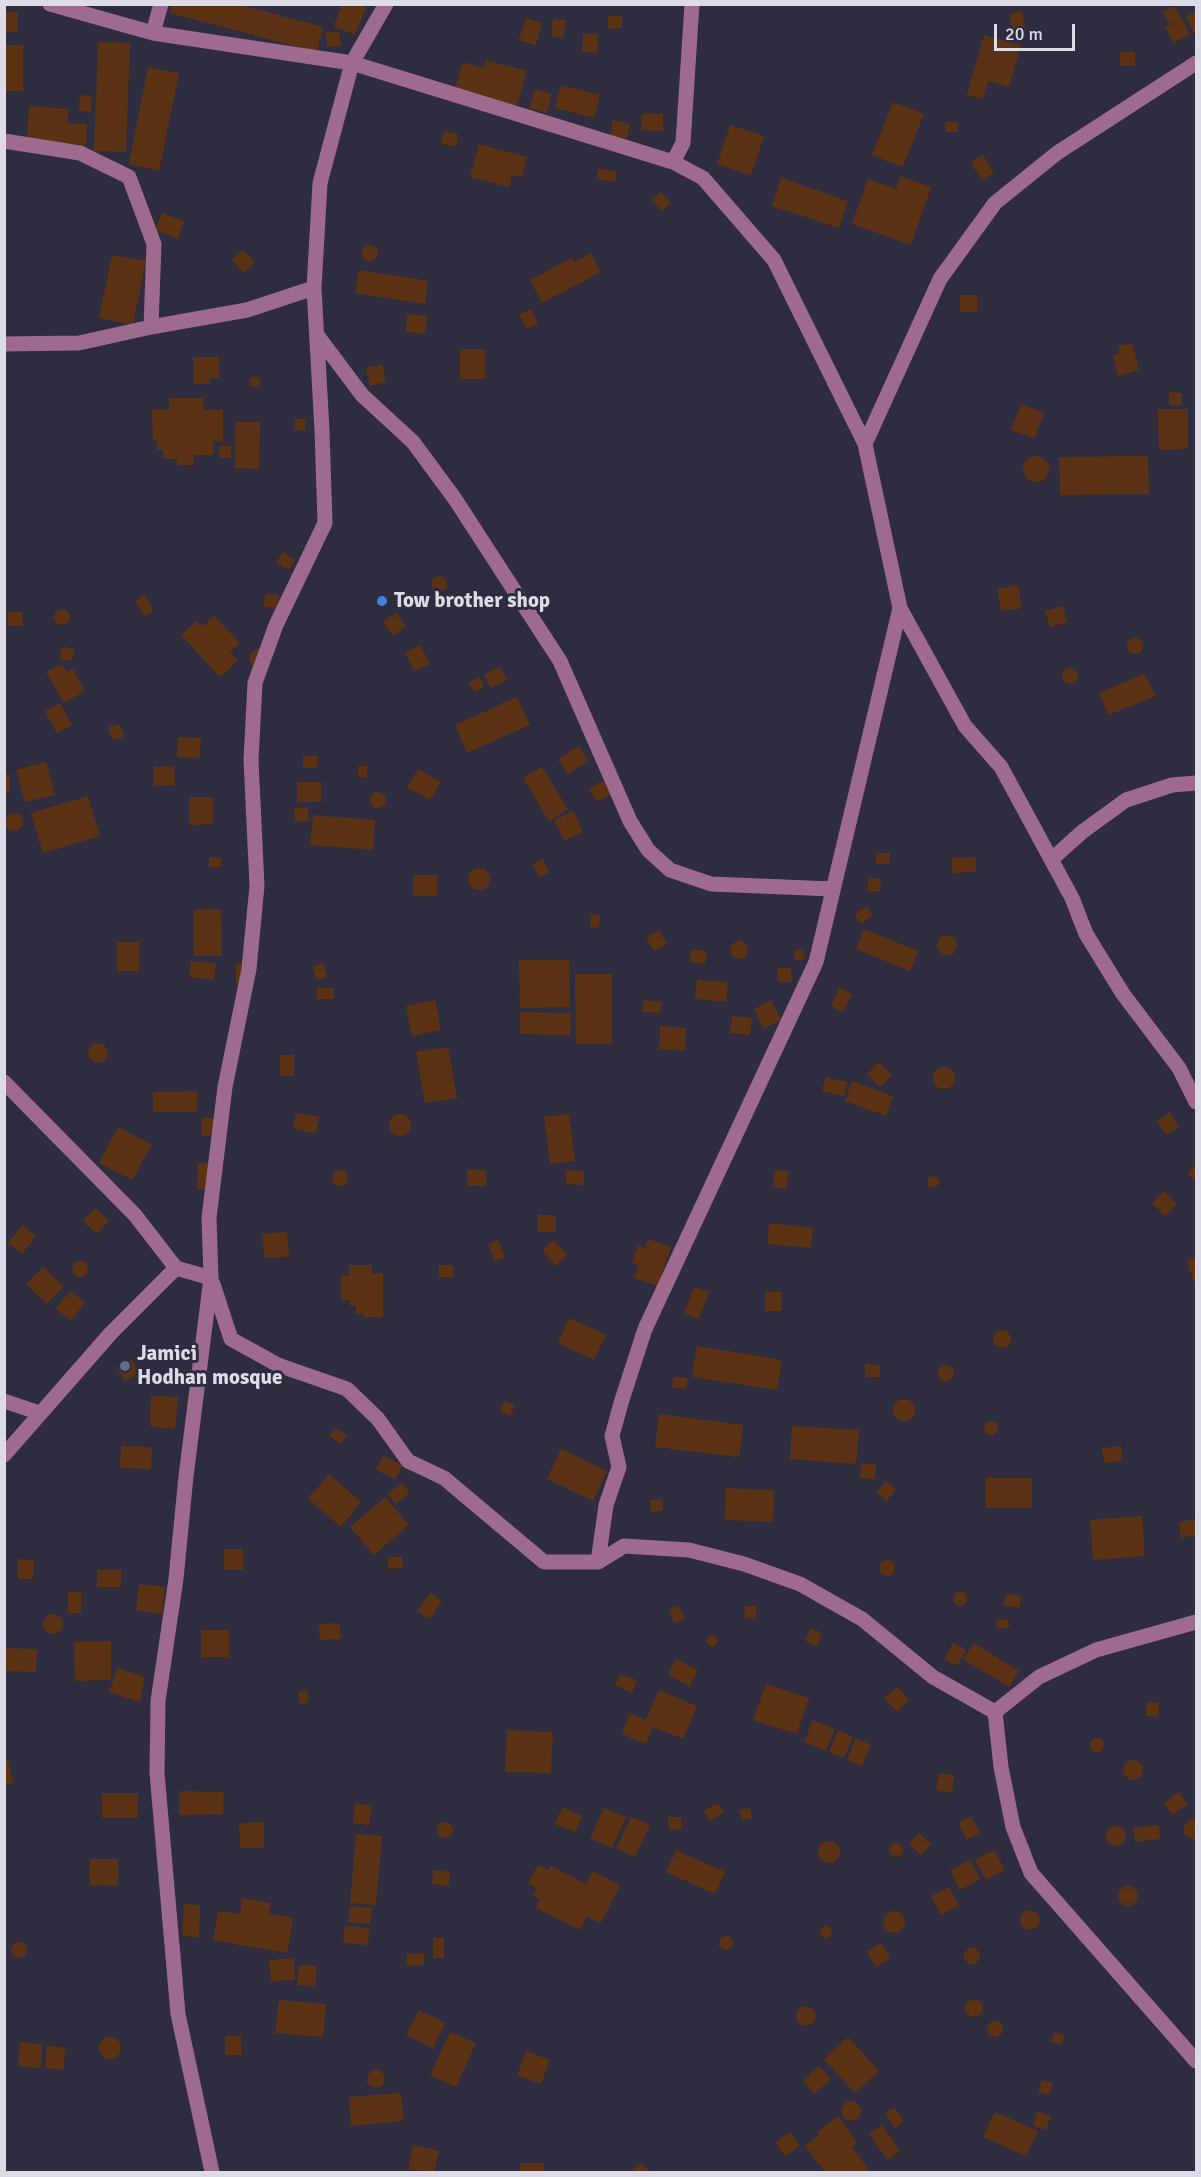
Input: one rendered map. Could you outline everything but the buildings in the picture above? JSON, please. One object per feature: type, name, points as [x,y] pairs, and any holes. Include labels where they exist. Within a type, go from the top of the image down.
[{"type":"street","points":[[50,4],[153,33],[352,63],[673,162],[703,178],[774,261],[866,444],[900,608],[965,726],[1001,767],[1072,898],[1086,934],[1123,994],[1179,1068],[1197,1102]]},
{"type":"street","points":[[153,33],[161,4]]},
{"type":"street","points":[[212,2172],[178,2014],[157,1773],[158,1701],[176,1579],[186,1476],[211,1278],[209,1218],[225,1087],[249,969],[257,886],[251,760],[255,682],[276,626],[325,523],[314,288],[320,183],[352,63],[386,4]]},
{"type":"street","points":[[673,162],[683,143],[692,4]]},
{"type":"street","points":[[866,444],[940,279],[995,203],[1058,153],[1197,63]]},
{"type":"street","points":[[4,141],[80,153],[129,177],[154,244],[151,327]]},
{"type":"street","points":[[4,344],[78,343],[248,310],[314,288]]},
{"type":"street","points":[[317,335],[362,395],[413,442],[455,499],[560,660],[630,821],[648,850],[670,870],[711,884],[833,889]]},
{"type":"street","points":[[598,1562],[606,1504],[619,1467],[612,1436],[645,1329],[816,962],[865,764],[900,608]]},
{"type":"street","points":[[1052,859],[1082,832],[1126,800],[1172,785],[1197,783]]},
{"type":"street","points":[[4,1082],[135,1215],[176,1268],[211,1278]]},
{"type":"street","points":[[4,1455],[111,1334],[176,1268]]},
{"type":"street","points":[[211,1278],[231,1339],[278,1365],[347,1389],[378,1419],[408,1461],[444,1479],[544,1562],[598,1562],[624,1546],[689,1550],[744,1564],[789,1580],[862,1619],[933,1677],[995,1712]]},
{"type":"street","points":[[4,1401],[40,1413]]},
{"type":"street","points":[[995,1712],[1039,1677],[1096,1650],[1197,1622]]},
{"type":"street","points":[[995,1712],[1000,1767],[1013,1827],[1031,1873],[1197,2061]]},
{"type":"place","name":"Tow brother shop","points":[[382,601]]},
{"type":"place","name":"Jamici Hodhan mosque","points":[[125,1366]]}]
